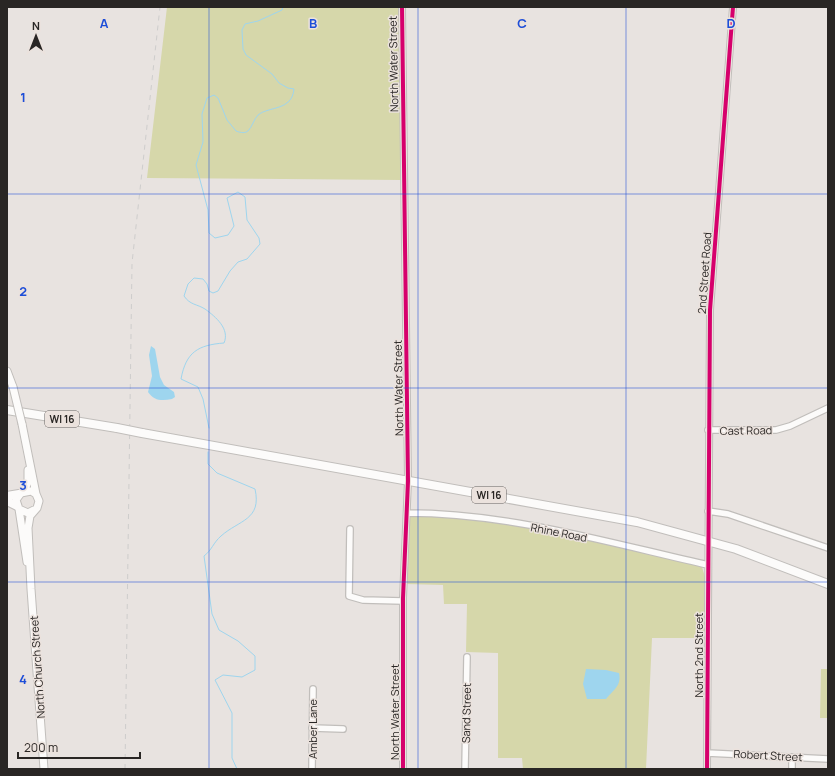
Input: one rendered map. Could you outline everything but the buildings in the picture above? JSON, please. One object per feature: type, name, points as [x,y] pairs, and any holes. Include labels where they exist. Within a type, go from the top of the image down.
[{"type":"highway","name":"WI 16","points":[[7,410],[117,428],[609,516],[708,541],[779,564],[828,584]]},
{"type":"highway","points":[[7,496],[22,493]]},
{"type":"highway","points":[[7,501],[18,508]]},
{"type":"main road","points":[[7,370],[13,387],[22,424],[36,494],[39,501],[34,510],[28,513],[18,508],[16,500],[22,493],[28,477],[22,424]]},
{"type":"main road","points":[[22,493],[31,491],[36,494]]},
{"type":"main road","name":"North Church Street","points":[[18,508],[31,590]]},
{"type":"main road","name":"North Church Street","points":[[34,510],[28,524],[31,590],[44,769]]},
{"type":"street","name":"North Water Street","points":[[402,7],[408,481],[408,513],[403,601],[403,769]]},
{"type":"street","name":"2nd Street Road","points":[[708,541],[710,310],[733,7]]},
{"type":"street","name":"Cast Road","points":[[708,430],[776,430],[790,426],[828,408]]},
{"type":"street","points":[[708,511],[734,516],[828,548]]},
{"type":"street","name":"Rhine Road","points":[[408,513],[454,514],[537,528],[583,536],[708,565]]},
{"type":"street","points":[[350,529],[348,596],[363,600],[403,601]]},
{"type":"street","name":"North 2nd Street","points":[[707,769],[708,541]]},
{"type":"street","name":"Sand Street","points":[[465,769],[467,657]]},
{"type":"street","name":"Amber Lane","points":[[312,769],[313,688]]},
{"type":"street","points":[[312,728],[343,729]]},
{"type":"street","name":"Robert Street","points":[[707,753],[828,759]]},
{"type":"street","points":[[792,757],[792,769]]},
{"type":"green space","points":[[167,7],[400,7],[402,180],[147,178]]},
{"type":"green space","points":[[427,514],[452,515],[593,539],[702,567],[705,577],[705,638],[652,638],[646,769],[523,769],[522,758],[498,758],[498,653],[466,652],[467,604],[444,604],[443,585],[406,584],[410,516]]},
{"type":"green space","points":[[821,669],[828,669],[828,718],[820,718]]},
{"type":"water","points":[[151,346],[155,349],[160,377],[164,385],[174,392],[175,397],[172,399],[158,400],[148,392],[152,376],[149,355]]},
{"type":"water","points":[[586,669],[606,670],[619,673],[620,677],[618,685],[606,699],[587,699],[583,684]]},
{"type":"waterway","points":[[209,428],[203,399],[198,387],[181,379],[186,362],[190,356],[200,348],[224,343],[225,333],[224,328],[213,316],[205,309],[189,301],[184,296],[188,284],[194,278],[203,279],[207,284],[209,291],[213,293],[218,291],[230,271],[238,262],[247,259],[260,244],[259,238],[247,220],[245,197],[238,192],[227,198],[234,226],[228,235],[215,238],[209,233],[208,210],[196,165],[203,142],[202,114],[207,98],[214,95],[218,98],[227,120],[236,131],[245,132],[248,131],[258,115],[285,105],[289,101],[294,89],[288,88],[279,83],[272,74],[246,55],[243,49],[242,30],[245,24],[258,21],[282,10],[283,7]]},
{"type":"waterway","points":[[208,452],[208,464],[217,473],[255,489],[256,499],[255,507],[252,513],[242,522],[221,536],[204,556],[212,614],[219,630],[238,641],[255,656],[255,670],[242,677],[223,675],[215,680],[232,713],[232,758],[237,769]]},
{"type":"railway","points":[[125,769],[132,263],[160,7]]},
{"type":"cycle path","points":[[402,7],[408,481],[403,598],[403,769]]},
{"type":"cycle path","points":[[707,769],[710,310],[733,7]]}]
